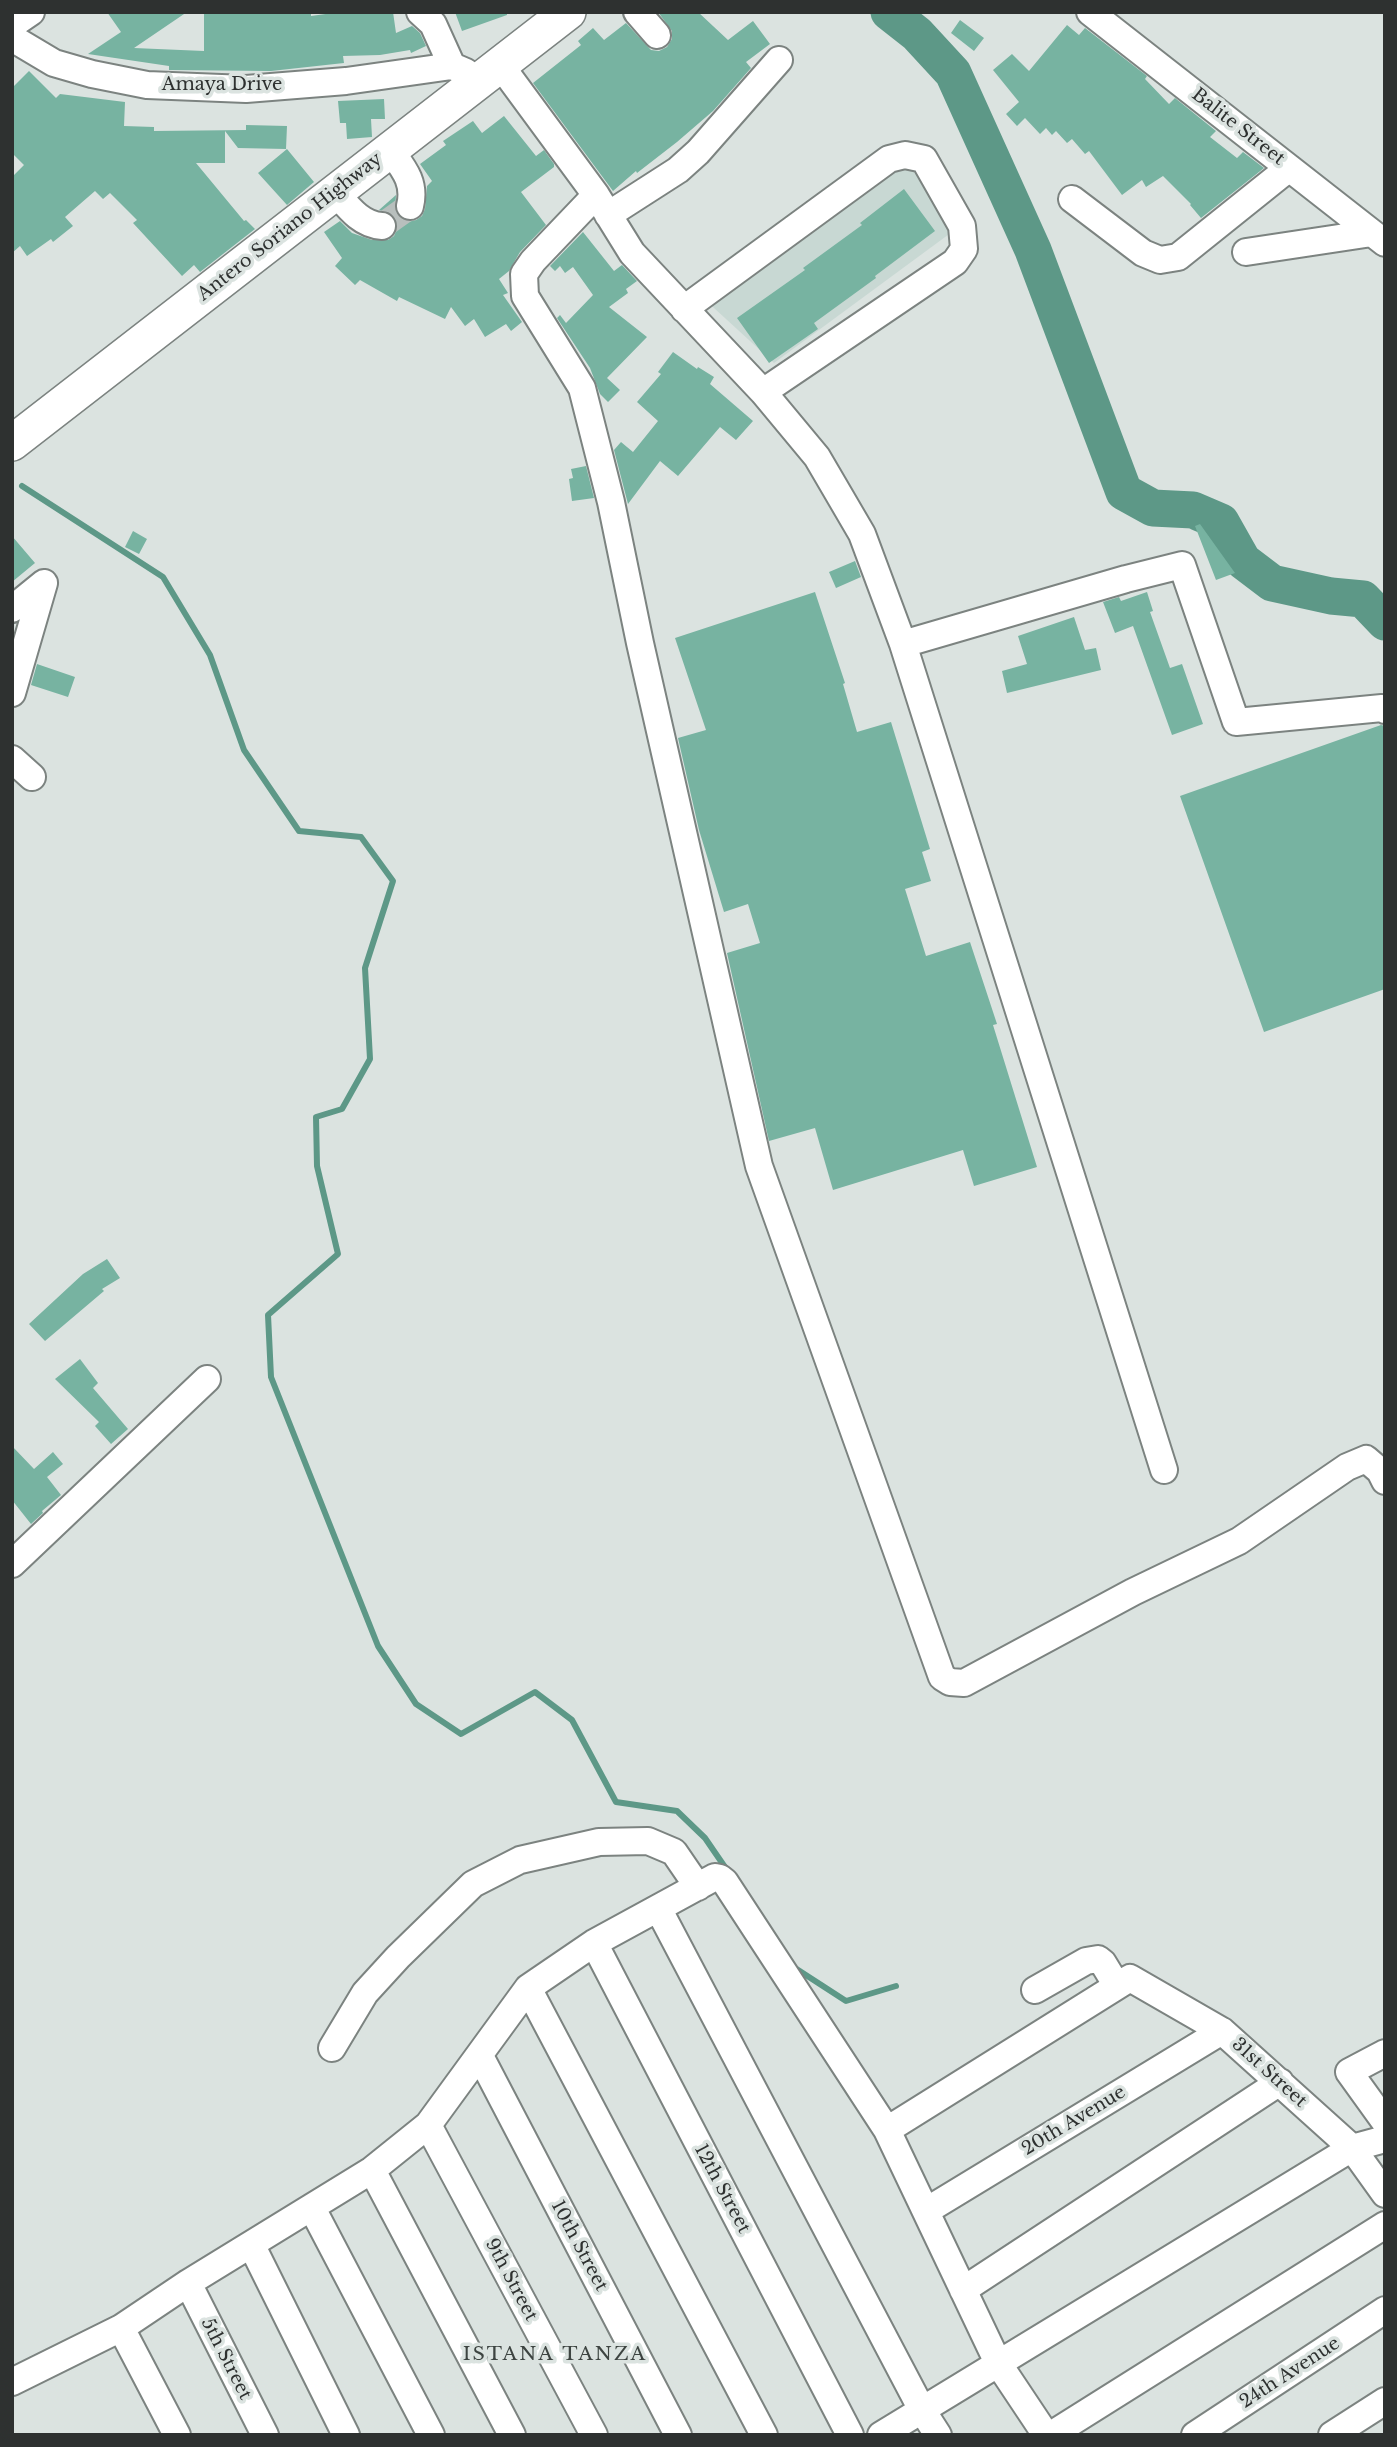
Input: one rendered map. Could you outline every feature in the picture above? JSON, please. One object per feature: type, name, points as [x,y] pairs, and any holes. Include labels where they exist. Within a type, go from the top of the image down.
[{"type":"main road","name":"Antero Soriano Highway","points":[[12,443],[390,150],[475,72],[568,12]]},
{"type":"street","points":[[12,25],[31,12]]},
{"type":"street","points":[[420,12],[602,205],[632,253],[763,392],[817,457],[862,534],[902,644],[1164,1471]]},
{"type":"street","points":[[637,12],[657,35]]},
{"type":"street","name":"Balite Street","points":[[1090,12],[1379,238]]},
{"type":"street","name":"Amaya Drive","points":[[12,38],[54,63],[147,85],[246,89],[475,72]]},
{"type":"street","points":[[779,60],[698,152],[678,170],[602,205],[533,261],[524,274],[524,289],[525,296],[582,388],[611,502],[640,643],[759,1166],[942,1677],[950,1682],[964,1683],[1133,1592],[1239,1541],[1347,1467],[1366,1459],[1380,1471],[1385,1481]]},
{"type":"street","points":[[390,150],[409,175],[413,195],[410,206]]},
{"type":"street","points":[[684,309],[889,159],[905,155],[924,159],[962,226],[964,249],[955,262],[763,392]]},
{"type":"street","points":[[1072,200],[1143,253],[1160,260],[1178,257],[1289,168]]},
{"type":"street","points":[[335,192],[354,215],[374,226],[382,226]]},
{"type":"street","points":[[1246,252],[1379,238]]},
{"type":"street","points":[[902,644],[1182,565],[1236,722],[1382,708],[1385,710]]},
{"type":"street","points":[[12,609],[44,583],[12,693]]},
{"type":"street","points":[[12,759],[32,777]]},
{"type":"street","points":[[12,1564],[207,1380]]},
{"type":"street","points":[[332,2048],[365,1993],[398,1957],[473,1884],[520,1860],[599,1842],[648,1841],[674,1852],[698,1887]]},
{"type":"street","points":[[12,2382],[121,2328],[188,2283],[252,2246],[372,2169],[428,2125],[528,1988],[594,1943],[717,1877],[725,1882],[887,2130],[998,2362],[1048,2435],[1385,2225]]},
{"type":"street","points":[[659,1910],[922,2410],[938,2435]]},
{"type":"street","name":"12th Street","points":[[594,1943],[850,2435]]},
{"type":"street","points":[[887,2130],[1124,1982],[1098,1959],[1086,1961],[1035,1990]]},
{"type":"street","name":"31st Street","points":[[1124,1982],[1222,2031],[1352,2148],[1385,2194]]},
{"type":"street","points":[[528,1988],[764,2435]]},
{"type":"street","name":"20th Avenue","points":[[926,2211],[1222,2031]]},
{"type":"street","points":[[1385,2053],[1349,2072],[1385,2122]]},
{"type":"street","name":"10th Street","points":[[480,2056],[678,2435]]},
{"type":"street","points":[[964,2290],[1280,2082]]},
{"type":"street","name":"9th Street","points":[[428,2125],[594,2435]]},
{"type":"street","points":[[881,2435],[1352,2148],[1385,2139]]},
{"type":"street","points":[[372,2169],[512,2435]]},
{"type":"street","points":[[312,2208],[431,2435]]},
{"type":"street","points":[[252,2246],[346,2435]]},
{"type":"street","name":"5th Street","points":[[188,2283],[265,2435]]},
{"type":"street","name":"24th Avenue","points":[[1195,2435],[1385,2310]]},
{"type":"street","points":[[121,2328],[177,2435]]},
{"type":"street","points":[[1332,2435],[1385,2401]]},
{"type":"shaded area","points":[[902,155],[956,229],[774,363],[702,297]]},
{"type":"building","points":[[107,12],[187,12],[134,48],[204,51],[204,12],[311,12],[311,16],[340,12],[393,12],[396,33],[412,26],[420,33],[426,46],[411,53],[410,50],[380,55],[343,56],[344,63],[271,71],[169,70],[169,66],[88,54],[121,32]]},
{"type":"building","points":[[455,12],[507,12],[507,15],[462,31]]},
{"type":"building","points":[[658,12],[698,12],[728,40],[753,21],[770,44],[746,62],[751,68],[713,111],[613,191],[533,83],[581,45],[578,41],[593,28],[604,40],[626,23],[651,50],[659,51],[667,47],[672,39],[672,31]]},
{"type":"building","points":[[960,20],[984,38],[974,51],[951,33]]},
{"type":"building","points":[[1067,25],[1079,35],[1085,28],[1147,76],[1145,79],[1169,104],[1175,98],[1216,131],[1210,137],[1237,158],[1243,152],[1264,168],[1201,218],[1163,176],[1146,187],[1142,180],[1122,195],[1089,151],[1085,154],[1072,139],[1067,143],[1056,131],[1052,135],[1046,128],[1040,134],[1025,118],[1017,126],[1006,114],[1019,102],[993,70],[1012,54],[1029,71]]},
{"type":"building","points":[[29,71],[56,98],[60,94],[125,102],[124,126],[154,127],[154,131],[246,130],[246,125],[287,126],[286,149],[238,148],[225,131],[225,163],[196,163],[244,221],[255,229],[200,272],[194,265],[182,276],[133,223],[137,220],[110,193],[103,199],[95,191],[65,217],[73,226],[53,242],[51,239],[27,256],[20,246],[12,253],[12,177],[24,165],[12,153],[12,88]]},
{"type":"building","points":[[384,99],[385,119],[371,119],[372,137],[347,139],[346,123],[340,123],[338,101]]},
{"type":"building","points":[[504,116],[536,156],[544,150],[554,164],[554,167],[521,192],[546,225],[520,252],[509,271],[499,279],[508,293],[503,295],[522,322],[511,331],[506,324],[485,337],[474,319],[465,326],[451,307],[445,319],[399,297],[397,301],[360,280],[355,285],[335,266],[342,258],[324,232],[340,221],[352,233],[372,240],[388,240],[394,236],[397,221],[391,213],[379,210],[396,195],[395,211],[401,219],[408,222],[416,220],[422,216],[425,209],[427,186],[432,181],[420,164],[446,145],[443,141],[473,121],[482,133]]},
{"type":"building","points":[[287,149],[314,182],[287,205],[258,173]]},
{"type":"building","points":[[904,189],[935,231],[814,323],[818,329],[769,363],[737,318],[805,270],[803,268],[862,225],[860,223]]},
{"type":"building","points":[[583,232],[614,271],[622,265],[637,281],[626,289],[628,293],[609,307],[647,337],[607,378],[620,390],[608,402],[600,394],[590,368],[557,318],[560,315],[566,323],[593,295],[573,267],[565,273],[560,266],[555,271],[550,266]]},
{"type":"building","points":[[673,352],[714,377],[710,384],[753,421],[736,440],[720,427],[678,476],[660,461],[628,504],[614,450],[621,442],[633,452],[658,421],[637,402],[661,374],[658,372]]},
{"type":"building","points":[[586,466],[594,498],[572,501],[569,479],[573,478],[571,469]]},
{"type":"building","points":[[1200,524],[1235,573],[1216,580],[1195,526]]},
{"type":"building","points":[[133,531],[147,539],[139,554],[125,547]]},
{"type":"building","points":[[12,536],[35,563],[12,582]]},
{"type":"building","points":[[855,561],[861,577],[836,588],[829,572]]},
{"type":"building","points":[[815,592],[845,683],[843,684],[857,732],[891,722],[930,849],[922,852],[931,881],[905,889],[926,956],[970,942],[997,1024],[993,1025],[1037,1167],[974,1186],[963,1150],[833,1190],[815,1128],[769,1141],[727,953],[760,943],[748,904],[724,912],[699,830],[678,738],[706,730],[675,638]]},
{"type":"building","points":[[1147,592],[1153,611],[1150,612],[1170,668],[1182,664],[1203,724],[1172,735],[1133,626],[1115,633],[1103,602],[1119,597],[1121,601]]},
{"type":"building","points":[[1074,617],[1085,650],[1096,648],[1101,670],[1007,693],[1002,671],[1027,664],[1018,636]]},
{"type":"building","points":[[37,664],[75,677],[68,697],[31,685]]},
{"type":"building","points":[[1381,725],[1385,726],[1385,989],[1264,1032],[1180,796]]},
{"type":"building","points":[[107,1259],[120,1278],[102,1289],[104,1291],[45,1341],[29,1324],[83,1274]]},
{"type":"building","points":[[80,1359],[98,1383],[93,1388],[128,1429],[111,1444],[95,1426],[99,1422],[55,1379]]},
{"type":"building","points":[[12,1446],[34,1469],[53,1452],[63,1464],[47,1477],[61,1495],[31,1524],[12,1500]]},
{"type":"waterway","points":[[889,12],[917,34],[953,73],[1033,250],[1124,492],[1153,508],[1193,510],[1221,522],[1243,561],[1272,583],[1331,596],[1363,599],[1385,622]]},
{"type":"waterway","points":[[22,486],[163,577],[210,655],[244,750],[299,831],[361,837],[393,881],[365,968],[370,1059],[342,1109],[316,1117],[317,1166],[338,1254],[268,1315],[271,1377],[378,1646],[416,1704],[461,1734],[535,1692],[572,1720],[616,1802],[677,1811],[705,1838],[729,1873]]},
{"type":"waterway","points":[[795,1968],[846,2001],[896,1986]]},
{"type":"tunnel","points":[[382,226],[410,206]]},
{"type":"district","name":"ISTANA TANZA","points":[[555,2355]]}]
